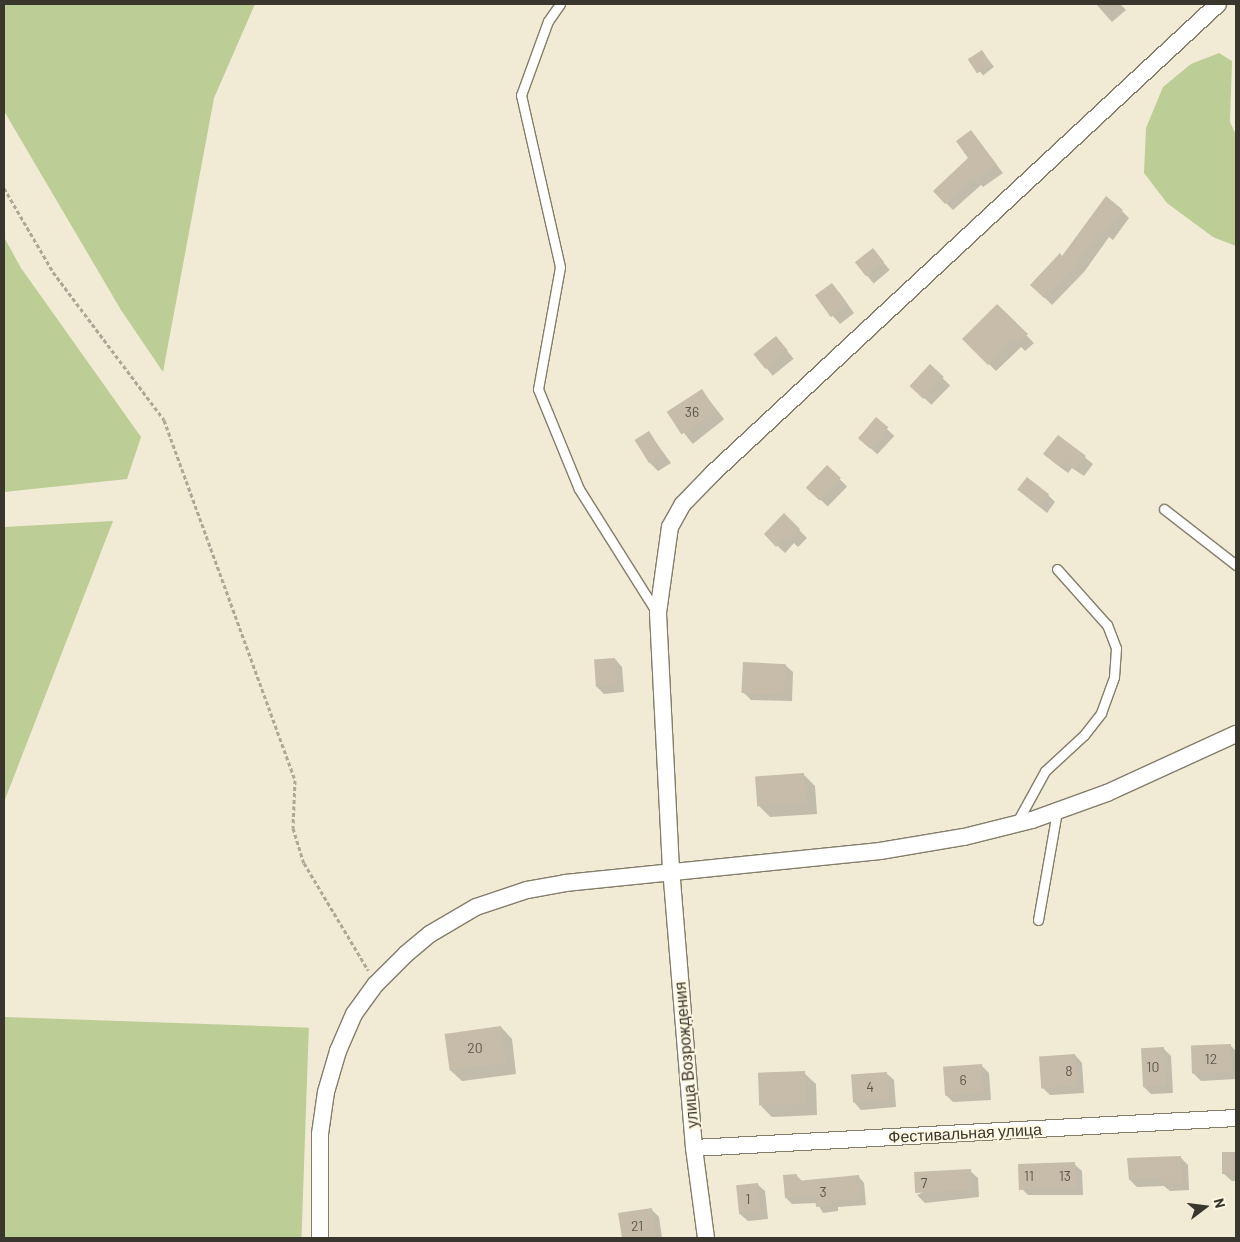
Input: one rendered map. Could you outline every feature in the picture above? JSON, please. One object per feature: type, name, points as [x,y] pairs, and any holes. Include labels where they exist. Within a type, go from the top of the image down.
[{"type":"street","name":"улица Возрождения","points":[[706,1238],[694,1148],[671,870],[658,613],[670,527],[683,504],[713,473],[1218,4]]},
{"type":"street","points":[[320,1238],[320,1134],[326,1092],[338,1051],[354,1014],[376,984],[430,934],[476,907],[526,890],[671,870],[880,851],[964,837],[1057,811],[1165,768],[1236,734]]},
{"type":"street","name":"Фестивальная улица","points":[[694,1148],[1236,1118]]},
{"type":"lane","points":[[560,4],[548,22],[521,95],[560,267],[538,389],[579,489],[658,613]]},
{"type":"lane","points":[[1164,509],[1236,566]]},
{"type":"lane","points":[[1016,824],[1045,771],[1084,735],[1101,713],[1114,677],[1116,648],[1107,625],[1056,570]]},
{"type":"lane","points":[[1038,920],[1057,811]]},
{"type":"path","points":[[4,188],[53,272],[164,420],[295,780],[294,828],[304,863],[376,984]]},
{"type":"green space","points":[[4,4],[255,4],[214,98],[163,372],[121,310],[4,111]]},
{"type":"green space","points":[[1219,53],[1232,61],[1230,122],[1236,135],[1236,246],[1213,237],[1167,203],[1144,173],[1146,128],[1163,87],[1191,64]]},
{"type":"green space","points":[[4,237],[21,268],[141,437],[127,479],[4,492]]},
{"type":"green space","points":[[113,521],[4,802],[4,527]]},
{"type":"green space","points":[[4,1017],[309,1028],[301,1238],[4,1238]]},
{"type":"building","points":[[982,50],[991,64],[977,74],[968,59]]},
{"type":"building","points":[[971,130],[997,165],[975,181],[973,179],[945,204],[933,191],[968,158],[956,141]]},
{"type":"building","points":[[1106,196],[1123,210],[1105,233],[1101,230],[1077,264],[1044,298],[1030,285],[1060,253],[1062,256]]},
{"type":"building","points":[[873,248],[884,262],[866,276],[855,262]]},
{"type":"building","points":[[832,283],[848,305],[831,317],[815,295]]},
{"type":"building","points":[[997,304],[1028,334],[1017,345],[1013,340],[988,365],[962,339]]},
{"type":"building","points":[[776,336],[788,351],[765,369],[753,354]]},
{"type":"building","points":[[930,364],[944,377],[923,399],[910,386]]},
{"type":"building","points":[[702,389],[717,412],[681,435],[667,412]]},
{"type":"building","points":[[876,417],[888,427],[870,449],[858,438]]},
{"type":"building","points":[[649,431],[664,455],[649,464],[635,440]]},
{"type":"building","points":[[1058,435],[1086,456],[1076,470],[1064,461],[1060,467],[1043,454]]},
{"type":"building","points":[[827,465],[841,478],[820,501],[806,488]]},
{"type":"building","points":[[1027,477],[1049,494],[1039,507],[1017,490]]},
{"type":"building","points":[[784,513],[800,529],[790,540],[786,537],[776,547],[764,534]]},
{"type":"building","points":[[615,658],[617,685],[596,686],[594,659]]},
{"type":"building","points":[[743,662],[786,664],[784,695],[741,693]]},
{"type":"building","points":[[804,773],[806,803],[757,806],[755,776]]},
{"type":"building","points":[[501,1026],[506,1063],[450,1071],[445,1034]]},
{"type":"building","points":[[1231,1044],[1232,1072],[1192,1073],[1191,1045]]},
{"type":"building","points":[[1164,1047],[1166,1086],[1143,1087],[1141,1048]]},
{"type":"building","points":[[1075,1054],[1077,1086],[1041,1088],[1039,1057]]},
{"type":"building","points":[[982,1064],[984,1093],[945,1096],[943,1067]]},
{"type":"building","points":[[805,1071],[806,1104],[759,1106],[758,1073]]},
{"type":"building","points":[[887,1072],[889,1100],[853,1102],[851,1075]]},
{"type":"building","points":[[1222,1152],[1236,1152],[1236,1174],[1222,1174]]},
{"type":"building","points":[[1181,1156],[1183,1183],[1161,1184],[1161,1178],[1129,1180],[1127,1158]]},
{"type":"building","points":[[1075,1162],[1076,1188],[1019,1190],[1018,1164]]},
{"type":"building","points":[[971,1169],[972,1190],[915,1193],[914,1172]]},
{"type":"building","points":[[797,1174],[797,1181],[859,1175],[861,1199],[832,1201],[833,1205],[816,1207],[815,1196],[785,1198],[783,1175]]},
{"type":"building","points":[[758,1183],[761,1212],[739,1214],[736,1185]]},
{"type":"building","points":[[652,1208],[656,1238],[622,1238],[618,1213]]}]
